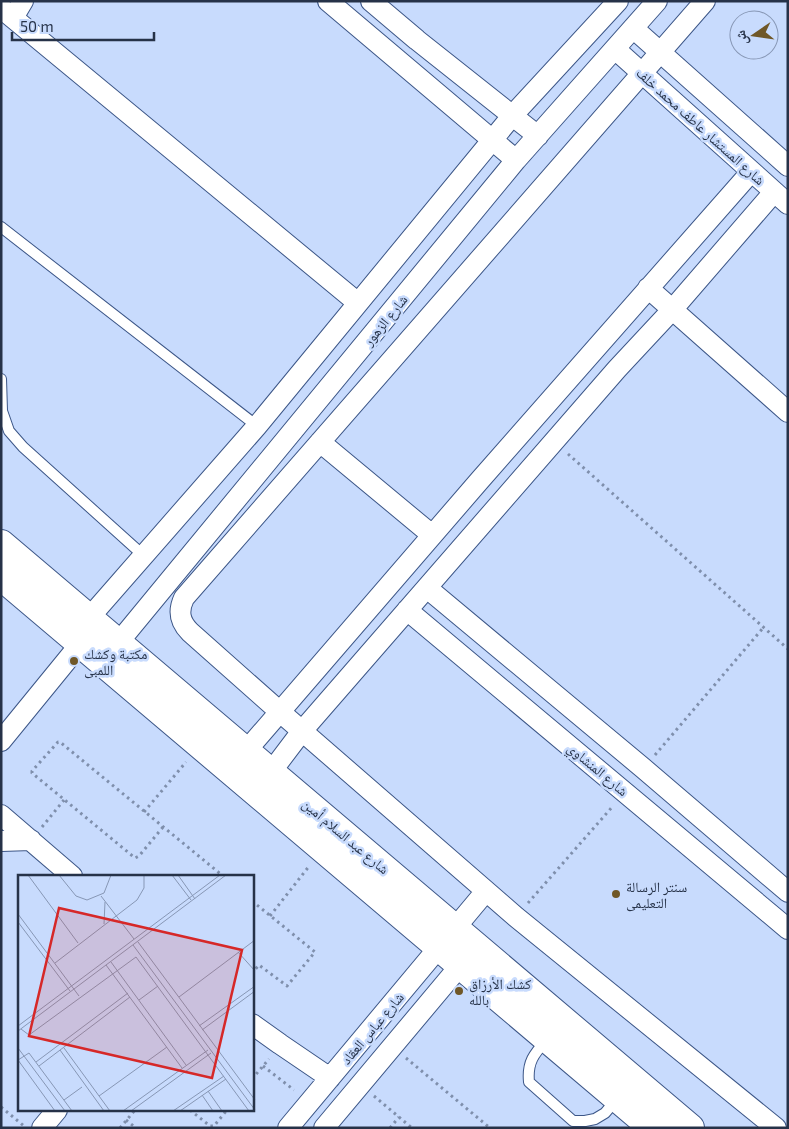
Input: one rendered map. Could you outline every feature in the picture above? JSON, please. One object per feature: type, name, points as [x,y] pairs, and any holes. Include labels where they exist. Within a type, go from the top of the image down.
[{"type":"street","points":[[328,1],[516,160]]},
{"type":"street","points":[[372,1],[417,40],[538,136]]},
{"type":"street","points":[[1,741],[144,556],[257,426],[512,116],[618,1]]},
{"type":"street","name":"شارع الزهور","points":[[118,643],[516,160],[657,1]]},
{"type":"street","points":[[704,1],[184,598],[180,605],[180,612],[184,626],[516,917],[776,1128]]},
{"type":"street","points":[[12,9],[358,304]]},
{"type":"street","name":"شارع المستشار عاطف محمد خلف","points":[[633,28],[788,166]]},
{"type":"street","name":"شارع المستشار عاطف محمد خلف","points":[[615,49],[781,198]]},
{"type":"street","points":[[246,751],[432,535],[751,172]]},
{"type":"street","points":[[271,772],[302,731],[617,369],[781,198]]},
{"type":"street","points":[[648,288],[788,412]]},
{"type":"street","points":[[593,351],[617,369]]},
{"type":"street","points":[[320,442],[432,535]]},
{"type":"street","points":[[480,480],[504,500]]},
{"type":"street","name":"شارع عبد السلام أمين","points":[[1,544],[85,631],[200,745],[323,849],[447,938],[690,1128]]},
{"type":"street","name":"شارع عبد السلام أمين","points":[[1,576],[85,631],[118,643],[271,772],[447,938]]},
{"type":"street","points":[[427,588],[644,768],[788,892]]},
{"type":"street","name":"شارع المنشاوي","points":[[407,610],[788,929]]},
{"type":"street","points":[[489,678],[509,655]]},
{"type":"street","points":[[1,815],[71,875]]},
{"type":"street","points":[[1,841],[31,840]]},
{"type":"street","points":[[738,886],[757,866]]},
{"type":"street","name":"شارع عباس العقاد","points":[[288,1128],[486,891]]},
{"type":"street","name":"شارع عبد السلام أمين","points":[[468,955],[547,1038],[653,1128]]},
{"type":"street","name":"شارع عباس العقاد","points":[[324,1128],[468,955]]},
{"type":"street","points":[[254,1025],[330,1078]]},
{"type":"street","points":[[42,1128],[55,1112]]},
{"type":"lane","points":[[1,227],[257,426]]},
{"type":"lane","points":[[1,378],[2,411],[9,431],[23,447],[144,556]]},
{"type":"lane","points":[[547,1038],[530,1061],[529,1082],[573,1120],[585,1121],[595,1118],[605,1113],[618,1098]]},
{"type":"path","points":[[554,442],[788,649]]},
{"type":"path","points":[[163,827],[139,856],[135,858],[32,773],[32,771],[59,742],[62,743],[222,875]]},
{"type":"path","points":[[144,812],[200,745]]},
{"type":"path","points":[[31,840],[64,800]]},
{"type":"path","points":[[270,916],[323,849]]},
{"type":"path","points":[[254,903],[313,950],[314,953],[287,986],[259,965],[254,971]]},
{"type":"path","points":[[254,1077],[280,1044]]},
{"type":"path","points":[[392,1046],[490,1128]]},
{"type":"path","points":[[263,1066],[309,1102]]},
{"type":"path","points":[[360,1084],[412,1128]]},
{"type":"path","points":[[1,1107],[26,1128]]},
{"type":"path","points":[[120,1128],[133,1112]]},
{"type":"path","points":[[192,1112],[210,1126],[214,1126],[225,1112]]},
{"type":"path","points":[[390,1128],[399,1117]]},
{"type":"path","points":[[126,1120],[136,1128]]},
{"type":"place","name":"مكتبة وكشك اللمبى","points":[[74,661]]},
{"type":"place","name":"سنتر الرسالة التعليمى","points":[[616,894]]},
{"type":"place","name":"كشك الأرزاق بالله","points":[[459,991]]}]
